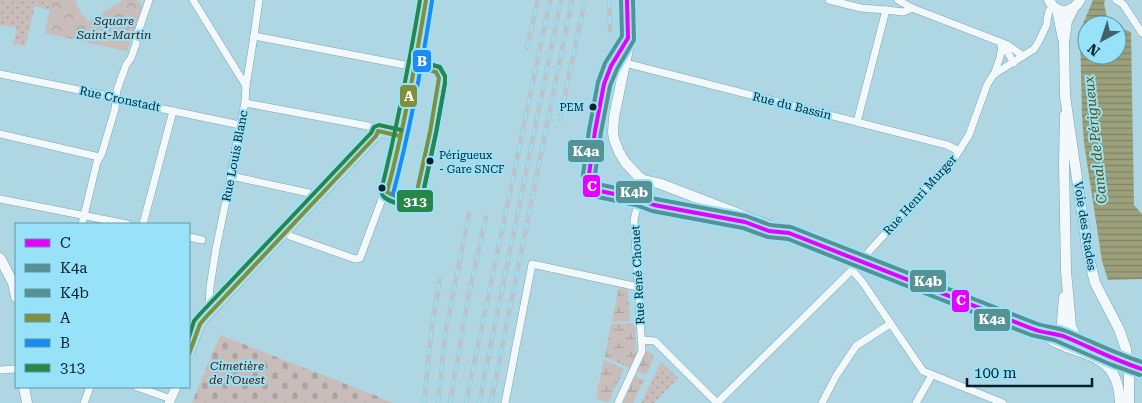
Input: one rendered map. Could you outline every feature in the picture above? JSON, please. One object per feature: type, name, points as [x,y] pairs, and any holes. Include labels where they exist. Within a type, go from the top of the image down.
[{"type":"main road","points":[[627,0],[628,38],[613,132],[619,152],[625,162],[639,177],[1050,335],[1061,336],[1082,343],[1114,362],[1142,375]]},
{"type":"main road","points":[[1053,5],[1066,11],[1073,9],[1080,0]]},
{"type":"main road","name":"Voie des Stades","points":[[1053,5],[1064,42]]},
{"type":"main road","name":"Voie des Stades","points":[[1073,9],[1067,22],[1064,42],[1065,96],[1088,254],[1095,283],[1126,349],[1129,370],[1129,403]]},
{"type":"main road","points":[[1061,336],[1066,324],[1065,96]]},
{"type":"main road","points":[[0,258],[13,284],[15,293]]},
{"type":"main road","points":[[1046,332],[1066,324]]},
{"type":"main road","points":[[1066,324],[1082,343]]},
{"type":"main road","points":[[1046,332],[1049,339],[1098,359],[1142,369]]},
{"type":"main road","points":[[1061,336],[1070,348]]},
{"type":"main road","points":[[1098,359],[1112,372],[1118,388],[1120,403]]},
{"type":"main road","points":[[24,388],[28,403]]},
{"type":"main road","points":[[28,403],[29,388]]},
{"type":"street","points":[[82,223],[99,158],[115,109],[117,90],[136,44],[136,38],[149,0]]},
{"type":"street","points":[[193,0],[246,86]]},
{"type":"street","name":"Rue Louis Blanc","points":[[212,311],[209,306],[210,287],[245,103],[259,0]]},
{"type":"street","points":[[286,232],[290,236],[355,259],[360,258],[382,199],[387,192],[397,154],[426,0]]},
{"type":"street","points":[[829,0],[861,8],[903,12],[912,8]]},
{"type":"street","points":[[898,0],[912,8],[1015,50],[1023,56]]},
{"type":"street","points":[[1116,0],[1123,4],[1142,33]]},
{"type":"street","points":[[993,75],[1034,49],[1048,24],[1049,11],[1053,5]]},
{"type":"street","points":[[857,122],[886,10]]},
{"type":"street","points":[[254,36],[415,66]]},
{"type":"street","points":[[999,44],[1014,63]]},
{"type":"street","name":"Rue Henri Murger","points":[[717,403],[852,270],[955,157],[969,135],[987,85],[993,75],[1000,57],[999,44]]},
{"type":"street","name":"Rue du Bassin","points":[[625,63],[947,145],[958,151]]},
{"type":"street","name":"Rue Cronstadt","points":[[0,74],[123,102],[240,125]]},
{"type":"street","points":[[245,103],[368,126],[378,131],[400,136]]},
{"type":"street","points":[[143,223],[173,111]]},
{"type":"street","points":[[190,351],[200,324],[376,136],[378,131]]},
{"type":"street","points":[[0,134],[99,158]]},
{"type":"street","points":[[231,176],[309,193],[317,199]]},
{"type":"street","name":"Rue René Chouet","points":[[644,180],[634,220],[641,340],[655,341],[717,403]]},
{"type":"street","points":[[0,199],[121,223]]},
{"type":"street","points":[[190,237],[202,240]]},
{"type":"street","points":[[505,403],[532,264],[638,286]]},
{"type":"street","points":[[852,270],[863,283],[923,371],[1003,403]]},
{"type":"street","points":[[822,403],[836,376],[856,346],[890,324]]},
{"type":"street","points":[[618,403],[642,351],[641,340]]},
{"type":"street","points":[[0,370],[15,368]]},
{"type":"street","points":[[916,403],[932,375]]},
{"type":"street","points":[[84,403],[90,388]]},
{"type":"street","points":[[139,388],[170,401],[176,388]]},
{"type":"green space","points":[[0,0],[56,0],[127,51],[45,33],[50,10],[35,6],[25,46],[16,44],[15,46],[13,45],[17,28],[0,25]]},
{"type":"green space","name":"Square Saint-Martin","points":[[52,0],[75,0],[76,5],[88,22],[123,0],[138,0],[142,7],[127,51],[45,33]]},
{"type":"green space","points":[[619,288],[628,290],[630,319],[629,321],[612,322]]},
{"type":"green space","points":[[635,323],[636,354],[630,368],[605,357],[611,324]]},
{"type":"green space","name":"Cimetière de l'Ouest","points":[[220,335],[374,395],[393,403],[192,403]]},
{"type":"green space","points":[[647,350],[654,357],[646,375],[637,371]]},
{"type":"green space","points":[[604,360],[624,369],[608,403],[596,398]]},
{"type":"green space","points":[[661,362],[678,378],[654,403],[641,403]]},
{"type":"green space","points":[[635,376],[644,380],[633,403],[623,403]]},
{"type":"water","points":[[1093,0],[1105,0],[1106,15],[1087,15]]},
{"type":"water","name":"Canal de Périgueux","points":[[1127,31],[1131,32],[1134,205],[1142,214],[1142,279],[1108,280],[1102,261],[1084,143],[1081,65],[1127,65]]},
{"type":"railway","points":[[527,48],[538,0]]},
{"type":"railway","points":[[466,403],[550,0]]},
{"type":"railway","points":[[479,403],[561,0]]},
{"type":"railway","points":[[491,403],[572,0]]},
{"type":"railway","points":[[560,119],[585,0]]},
{"type":"railway","points":[[609,0],[610,31]]},
{"type":"railway","points":[[438,403],[445,335],[469,214]]},
{"type":"railway","points":[[450,403],[468,299],[486,217]]},
{"type":"railway","points":[[424,403],[432,325],[440,280]]},
{"type":"transit line","name":"313","points":[[420,0],[402,96],[381,191],[389,201],[409,203],[423,194],[436,133],[445,76],[440,67],[422,62]]},
{"type":"transit line","name":"A","points":[[387,192],[404,121],[426,0]]},
{"type":"transit line","name":"K4a","points":[[621,0],[622,36],[605,63],[598,82],[589,130],[583,175],[584,185],[587,190],[598,197],[636,205],[652,211],[743,228],[768,237],[788,239],[1031,335],[1054,340],[1140,375]]},
{"type":"transit line","name":"C","points":[[627,0],[628,38],[611,66],[604,84],[589,175],[592,187],[600,191],[638,199],[654,205],[745,222],[769,231],[789,233],[1033,329],[1063,336],[1142,369]]},
{"type":"transit line","name":"K4b","points":[[633,0],[634,40],[617,69],[610,86],[601,132],[595,175],[596,182],[656,199],[746,216],[770,225],[791,227],[1035,323],[1066,331],[1142,362]]},
{"type":"transit line","name":"B","points":[[393,194],[415,98],[432,1]]},
{"type":"transit line","name":"B","points":[[384,197],[394,202],[405,203],[415,200],[423,192],[436,133],[445,76],[439,67],[416,61]]},
{"type":"transit line","name":"A","points":[[387,192],[395,196],[406,197],[417,191],[439,78],[436,72],[415,67]]},
{"type":"transit line","name":"313","points":[[190,334],[194,321],[200,314],[371,133],[374,127],[379,125],[401,130]]},
{"type":"transit line","name":"A","points":[[190,351],[200,324],[205,318],[376,136],[378,131],[400,136]]},
{"type":"place","name":"PEM","points":[[593,107]]},
{"type":"place","name":"Périgueux - Gare SNCF","points":[[430,161]]}]
